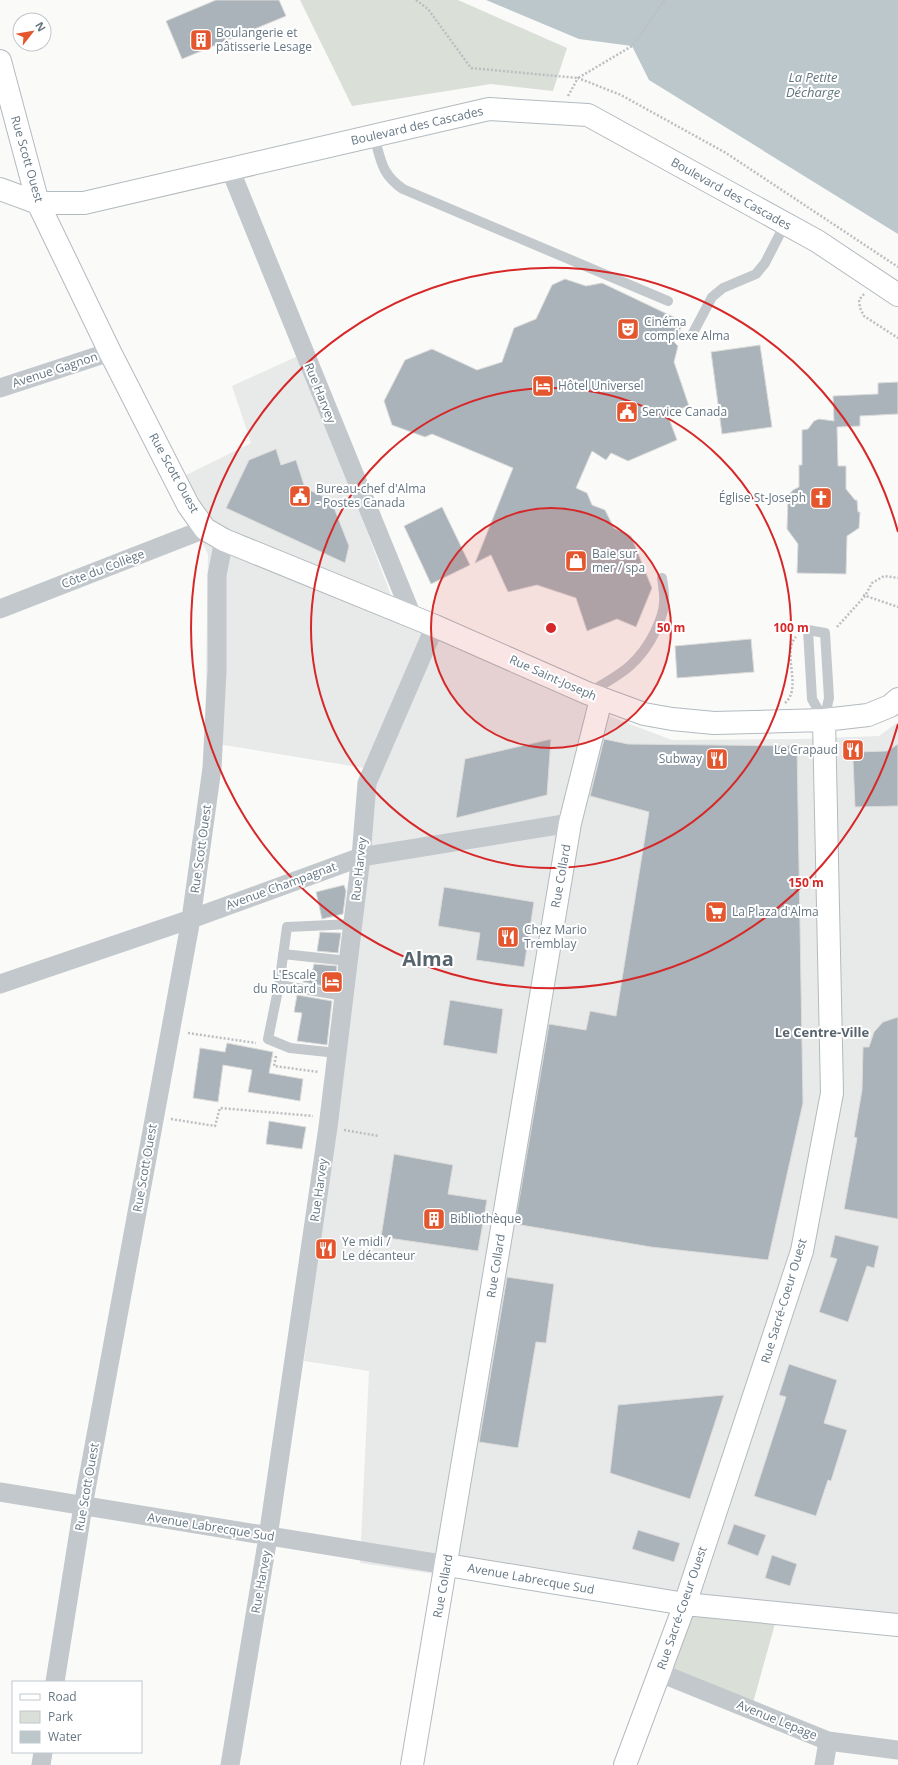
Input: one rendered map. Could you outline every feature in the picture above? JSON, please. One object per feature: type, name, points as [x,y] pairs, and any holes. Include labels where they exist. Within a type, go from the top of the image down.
[{"type":"street","name":"Rue Scott Ouest","points":[[0,60],[38,203],[110,352],[188,505],[205,529],[224,540],[217,575],[217,671],[212,768],[191,919],[83,1506],[55,1681]]},
{"type":"street","name":"Boulevard des Cascades","points":[[38,203],[84,203],[489,109],[588,115],[817,241],[898,295]]},
{"type":"street","name":"Rue Harvey","points":[[230,169],[412,616]]},
{"type":"street","points":[[0,189],[38,203]]},
{"type":"street","name":"Avenue Gagnon","points":[[0,388],[110,352]]},
{"type":"street","name":"Côte du Collège","points":[[0,609],[205,529]]},
{"type":"street","name":"Rue Saint-Joseph","points":[[224,540],[412,616],[594,696],[644,714],[714,724],[824,720],[868,715],[890,706],[898,699]]},
{"type":"street","name":"Rue Harvey","points":[[230,1765],[268,1536],[330,1118],[361,858],[367,780],[435,626]]},
{"type":"street","name":"Rue Collard","points":[[412,1765],[447,1565],[570,823],[594,696]]},
{"type":"street","name":"Rue Sacré-Coeur Ouest","points":[[625,1765],[685,1604],[802,1251],[832,1093],[824,720]]},
{"type":"street","name":"Avenue Champagnat","points":[[0,984],[191,919],[361,858],[570,823]]},
{"type":"street","name":"Avenue Labrecque Sud","points":[[0,1492],[685,1604],[898,1625]]},
{"type":"street","name":"Avenue Lepage","points":[[660,1673],[828,1741],[898,1750]]},
{"type":"street","points":[[824,1765],[828,1741]]},
{"type":"street","points":[[41,1765],[44,1753]]},
{"type":"lane","points":[[374,136],[385,171],[392,181],[403,189],[668,301]]},
{"type":"lane","points":[[693,333],[712,297],[723,288],[756,274],[765,262],[785,224]]},
{"type":"lane","points":[[594,696],[636,661],[650,641],[660,622],[664,603],[662,578]]},
{"type":"lane","points":[[808,630],[825,633],[829,698],[824,720],[812,699],[808,630]]},
{"type":"lane","points":[[337,1052],[290,1048],[268,1039],[288,927],[353,924]]},
{"type":"lane","points":[[283,954],[348,961]]},
{"type":"lane","points":[[278,985],[344,996]]},
{"type":"path","points":[[416,0],[428,9],[471,68],[578,78],[621,95],[726,152],[898,267]]},
{"type":"path","points":[[578,78],[632,46],[665,0]]},
{"type":"path","points":[[825,633],[835,629],[864,595],[869,586],[878,578],[884,576],[898,578]]},
{"type":"path","points":[[864,595],[898,607]]},
{"type":"path","points":[[784,704],[788,700],[793,687],[791,646],[793,640],[797,636],[808,633]]},
{"type":"path","points":[[171,1030],[262,1044]]},
{"type":"path","points":[[276,1053],[274,1066],[305,1071]]},
{"type":"path","points":[[155,1117],[215,1126],[220,1108],[330,1118]]},
{"type":"path","points":[[344,1130],[379,1136]]},
{"type":"shaded area","points":[[300,355],[400,619],[614,718],[672,740],[802,739],[879,736],[898,722],[898,1619],[677,1610],[360,1563],[369,1371],[304,1361],[376,770],[205,742],[208,554],[170,483],[251,443],[232,386]]},
{"type":"green space","points":[[300,0],[458,0],[567,48],[553,91],[491,84],[352,106]]},
{"type":"green space","points":[[685,1604],[778,1613],[751,1710],[660,1673]]},
{"type":"water","name":"La Petite Décharge","points":[[486,0],[898,0],[898,234],[649,80],[632,46],[579,39]]},
{"type":"building","name":"Boulangerie et pâtisserie Lesage","points":[[216,0],[279,0],[286,16],[182,59],[166,21]]},
{"type":"building","points":[[565,279],[586,286],[602,283],[684,322],[674,342],[678,346],[674,362],[689,406],[667,413],[677,440],[628,461],[611,453],[606,460],[592,451],[576,488],[587,493],[592,505],[605,510],[614,528],[631,536],[652,588],[636,627],[617,619],[587,631],[576,598],[537,585],[508,592],[491,555],[475,563],[513,468],[432,434],[425,437],[392,425],[384,401],[405,360],[432,349],[477,370],[502,362],[514,328],[536,319],[552,285]]},
{"type":"building","points":[[760,345],[772,427],[722,434],[711,352]]},
{"type":"building","name":"Église St-Joseph","points":[[898,382],[898,414],[860,416],[860,426],[837,427],[838,466],[846,466],[846,489],[855,500],[857,500],[858,512],[860,512],[859,528],[847,536],[846,574],[797,573],[798,544],[787,529],[788,496],[793,490],[799,487],[799,465],[802,465],[802,430],[808,429],[814,421],[819,419],[834,421],[833,396],[878,394],[878,383]]},
{"type":"building","points":[[276,449],[281,465],[296,460],[305,488],[331,500],[349,546],[345,563],[226,508],[249,460]]},
{"type":"building","points":[[442,507],[470,565],[431,584],[404,526]]},
{"type":"building","points":[[751,639],[754,672],[677,678],[675,646]]},
{"type":"building","points":[[551,739],[547,795],[456,818],[465,759]]},
{"type":"building","name":"La Plaza d'Alma","points":[[604,739],[628,744],[797,746],[803,1103],[768,1260],[651,1247],[515,1224],[549,1024],[586,1030],[590,1011],[616,1016],[649,812],[590,796]]},
{"type":"building","points":[[898,744],[898,806],[855,807],[853,760],[857,752],[887,751]]},
{"type":"building","points":[[344,885],[346,891],[343,914],[322,919],[316,892]]},
{"type":"building","points":[[444,887],[534,902],[524,967],[476,960],[480,933],[438,926]]},
{"type":"building","points":[[320,932],[341,933],[338,953],[317,951]]},
{"type":"building","points":[[314,964],[337,966],[334,988],[303,982],[305,972],[312,973]]},
{"type":"building","points":[[297,995],[332,1001],[327,1045],[297,1041],[302,1013],[294,1012]]},
{"type":"building","points":[[450,1000],[503,1009],[497,1054],[443,1045]]},
{"type":"building","points":[[898,1017],[898,1219],[844,1209],[857,1138],[854,1137],[862,1090],[863,1047],[869,1047],[874,1032],[883,1022]]},
{"type":"building","points":[[227,1043],[273,1052],[269,1073],[303,1079],[300,1101],[248,1092],[252,1070],[223,1065],[218,1102],[193,1098],[200,1048],[225,1052]]},
{"type":"building","points":[[269,1121],[306,1127],[302,1149],[266,1144]]},
{"type":"building","name":"Bibliothèque","points":[[394,1154],[453,1165],[448,1194],[487,1200],[478,1251],[381,1237]]},
{"type":"building","points":[[835,1235],[879,1246],[874,1268],[867,1266],[848,1322],[819,1312],[837,1259],[830,1257]]},
{"type":"building","points":[[507,1277],[554,1284],[546,1343],[536,1342],[518,1448],[479,1442]]},
{"type":"building","points":[[789,1364],[837,1380],[824,1423],[847,1430],[831,1481],[828,1480],[816,1516],[754,1496],[786,1397],[779,1395]]},
{"type":"building","points":[[724,1395],[690,1499],[610,1473],[618,1405]]},
{"type":"building","points":[[734,1524],[766,1535],[758,1556],[727,1544]]},
{"type":"building","points":[[638,1530],[680,1543],[674,1562],[632,1549]]},
{"type":"building","points":[[772,1555],[797,1564],[790,1586],[765,1578]]},
{"type":"place","name":"Boulangerie et pâtisserie Lesage","points":[[201,40]]},
{"type":"place","name":"Cinéma complexe Alma","points":[[628,329]]},
{"type":"place","name":"Hôtel Universel","points":[[543,386]]},
{"type":"place","name":"Service Canada","points":[[627,412]]},
{"type":"place","name":"Bureau-chef d'Alma - Postes Canada","points":[[300,496]]},
{"type":"place","name":"Église St-Joseph","points":[[821,498]]},
{"type":"place","name":"Baie sur mer / spa","points":[[576,561]]},
{"type":"place","name":"Le Crapaud","points":[[853,750]]},
{"type":"place","name":"Subway","points":[[717,759]]},
{"type":"place","name":"La Plaza d'Alma","points":[[716,912]]},
{"type":"place","name":"Chez Mario Tremblay","points":[[508,937]]},
{"type":"place","name":"L'Escale du Routard","points":[[332,982]]},
{"type":"place","name":"Bibliothèque","points":[[434,1219]]},
{"type":"place","name":"Ye midi / Le décanteur","points":[[326,1249]]},
{"type":"district","name":"Alma","points":[[428,959]]},
{"type":"district","name":"Le Centre-Ville","points":[[822,1032]]}]
